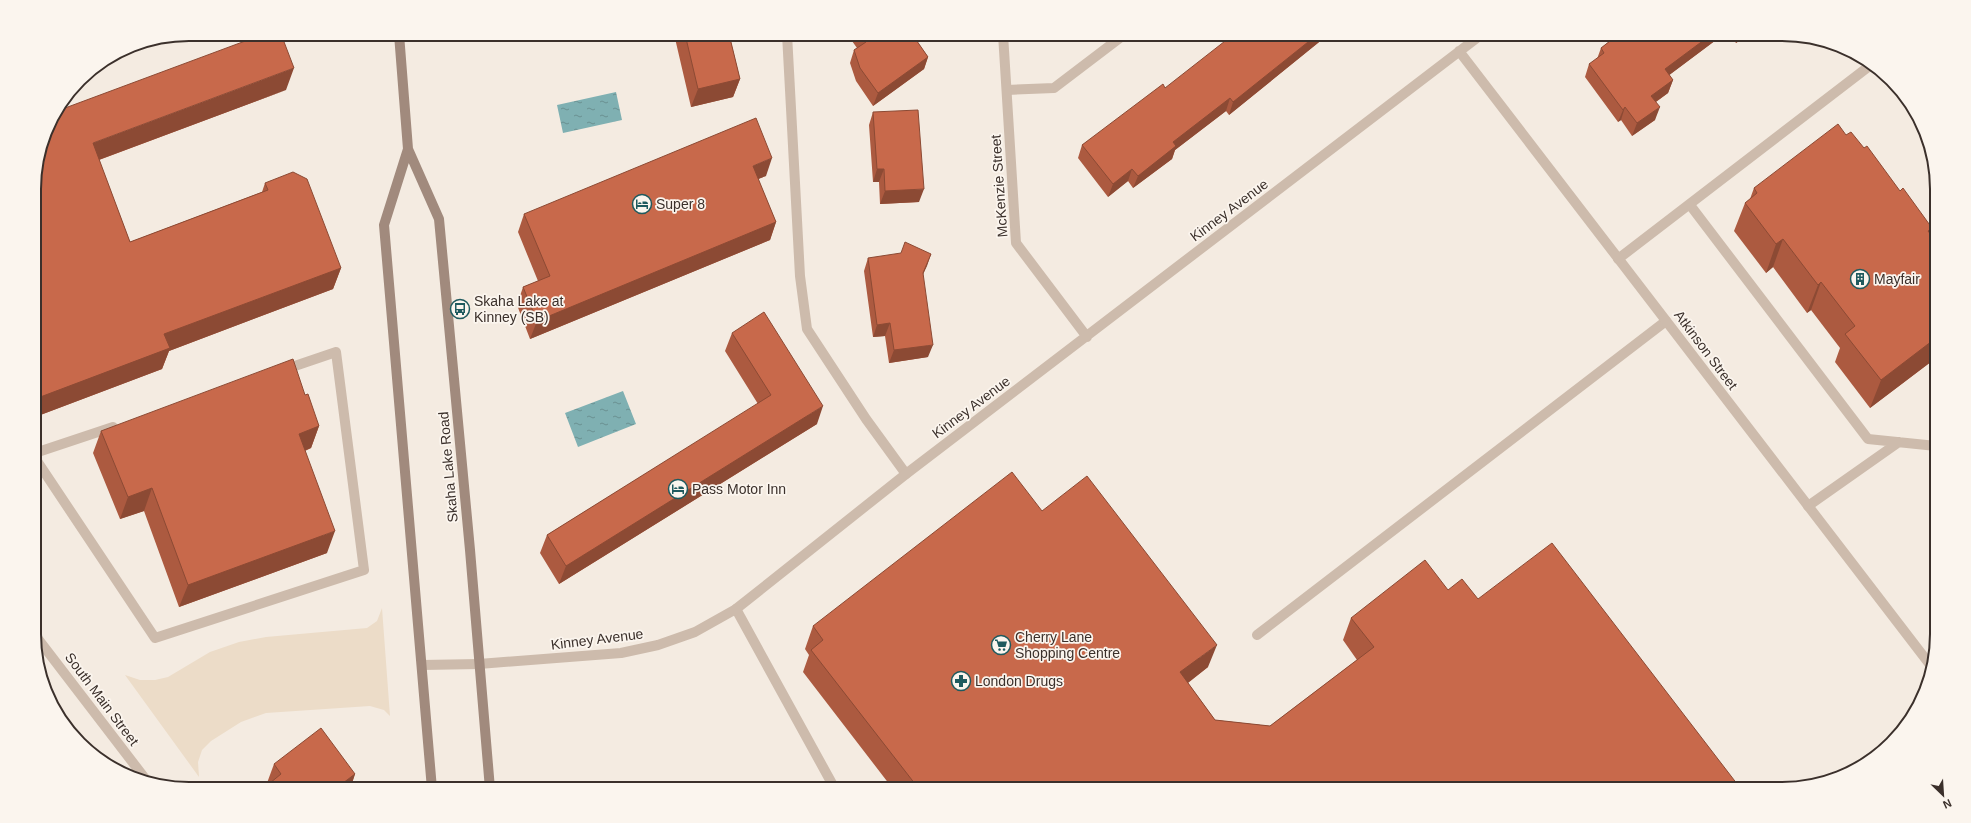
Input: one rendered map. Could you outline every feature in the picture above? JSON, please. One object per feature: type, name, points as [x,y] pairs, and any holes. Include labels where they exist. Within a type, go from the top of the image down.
[{"type":"main road","name":"Skaha Lake Road","points":[[400,41],[408,149],[439,219],[489,782]]},
{"type":"main road","name":"Skaha Lake Road","points":[[408,149],[384,225],[431,782]]},
{"type":"street","points":[[787,41],[800,276],[807,329],[866,419],[906,474]]},
{"type":"street","name":"McKenzie Street","points":[[1004,41],[1016,243],[1086,337]]},
{"type":"street","points":[[1007,90],[1054,88],[1116,41]]},
{"type":"street","name":"Kinney Avenue","points":[[422,665],[479,664],[621,653],[658,645],[695,632],[736,609],[906,474],[1473,41]]},
{"type":"street","name":"Atkinson Street","points":[[1459,51],[1927,661]]},
{"type":"street","points":[[1618,259],[1867,68]]},
{"type":"street","points":[[1690,205],[1868,439],[1930,445]]},
{"type":"street","points":[[1257,635],[1666,321]]},
{"type":"street","points":[[41,467],[155,638],[364,570],[336,352],[276,372]]},
{"type":"street","points":[[41,451],[125,423]]},
{"type":"street","points":[[1808,506],[1899,442]]},
{"type":"street","points":[[736,609],[831,782]]},
{"type":"street","name":"South Main Street","points":[[41,643],[142,774]]},
{"type":"shaded area","points":[[382,608],[390,716],[384,710],[370,706],[266,713],[241,722],[211,741],[202,750],[198,762],[199,777],[125,675],[140,680],[155,680],[168,677],[210,652],[239,642],[266,637],[367,628],[377,621]]},
{"type":"water","points":[[616,92],[622,120],[563,133],[557,105]]},
{"type":"water","points":[[623,391],[636,424],[578,447],[565,413]]},
{"type":"building","points":[[245,41],[284,41],[294,68],[93,143],[130,242],[268,190],[265,183],[293,172],[307,179],[341,268],[164,334],[170,348],[41,397],[41,180],[46,151],[52,132],[65,108]]},
{"type":"building","points":[[687,41],[731,41],[740,79],[698,89]]},
{"type":"building","points":[[917,41],[928,57],[878,93],[860,68],[854,50],[866,42]]},
{"type":"building","points":[[1225,41],[1309,41],[1233,102],[1230,98],[1173,142],[1176,146],[1138,176],[1132,169],[1113,184],[1082,145],[1163,84],[1165,88]]},
{"type":"building","points":[[1610,41],[1703,41],[1665,69],[1673,80],[1651,96],[1660,107],[1637,123],[1625,107],[1623,110],[1589,64],[1604,53],[1601,48]]},
{"type":"building","points":[[918,110],[924,189],[885,191],[884,169],[877,169],[873,112]]},
{"type":"building","points":[[756,118],[772,158],[753,166],[776,222],[537,321],[523,287],[550,276],[524,214]]},
{"type":"building","name":"Mayfair","points":[[1838,124],[1846,135],[1851,132],[1864,148],[1867,146],[1900,191],[1903,188],[1930,225],[1930,230],[1928,231],[1930,234],[1930,343],[1881,380],[1845,334],[1855,326],[1821,282],[1818,285],[1783,239],[1776,244],[1745,203],[1757,193],[1754,188]]},
{"type":"building","points":[[905,242],[931,254],[923,273],[933,345],[894,350],[890,323],[877,325],[868,258],[901,253]]},
{"type":"building","name":"Pass Motor Inn","points":[[764,312],[823,406],[566,566],[547,535],[771,395],[732,333]]},
{"type":"building","points":[[293,359],[305,395],[308,394],[319,426],[299,434],[335,531],[188,585],[152,488],[128,497],[101,431]]},
{"type":"building","name":"Cherry Lane Shopping Centre","points":[[1012,472],[1042,511],[1087,476],[1217,645],[1180,672],[1215,720],[1270,726],[1374,647],[1351,618],[1425,560],[1448,590],[1462,579],[1478,599],[1552,543],[1736,782],[914,782],[811,650],[823,640],[813,626]]},
{"type":"building","points":[[321,728],[355,774],[344,782],[271,782],[281,774],[274,764]]},
{"type":"place","name":"Super 8","points":[[642,204]]},
{"type":"place","name":"Mayfair","points":[[1860,279]]},
{"type":"place","name":"Skaha Lake at Kinney (SB)","points":[[460,309]]},
{"type":"place","name":"Pass Motor Inn","points":[[678,489]]},
{"type":"place","name":"Cherry Lane Shopping Centre","points":[[1001,645]]},
{"type":"place","name":"London Drugs","points":[[961,681]]}]
